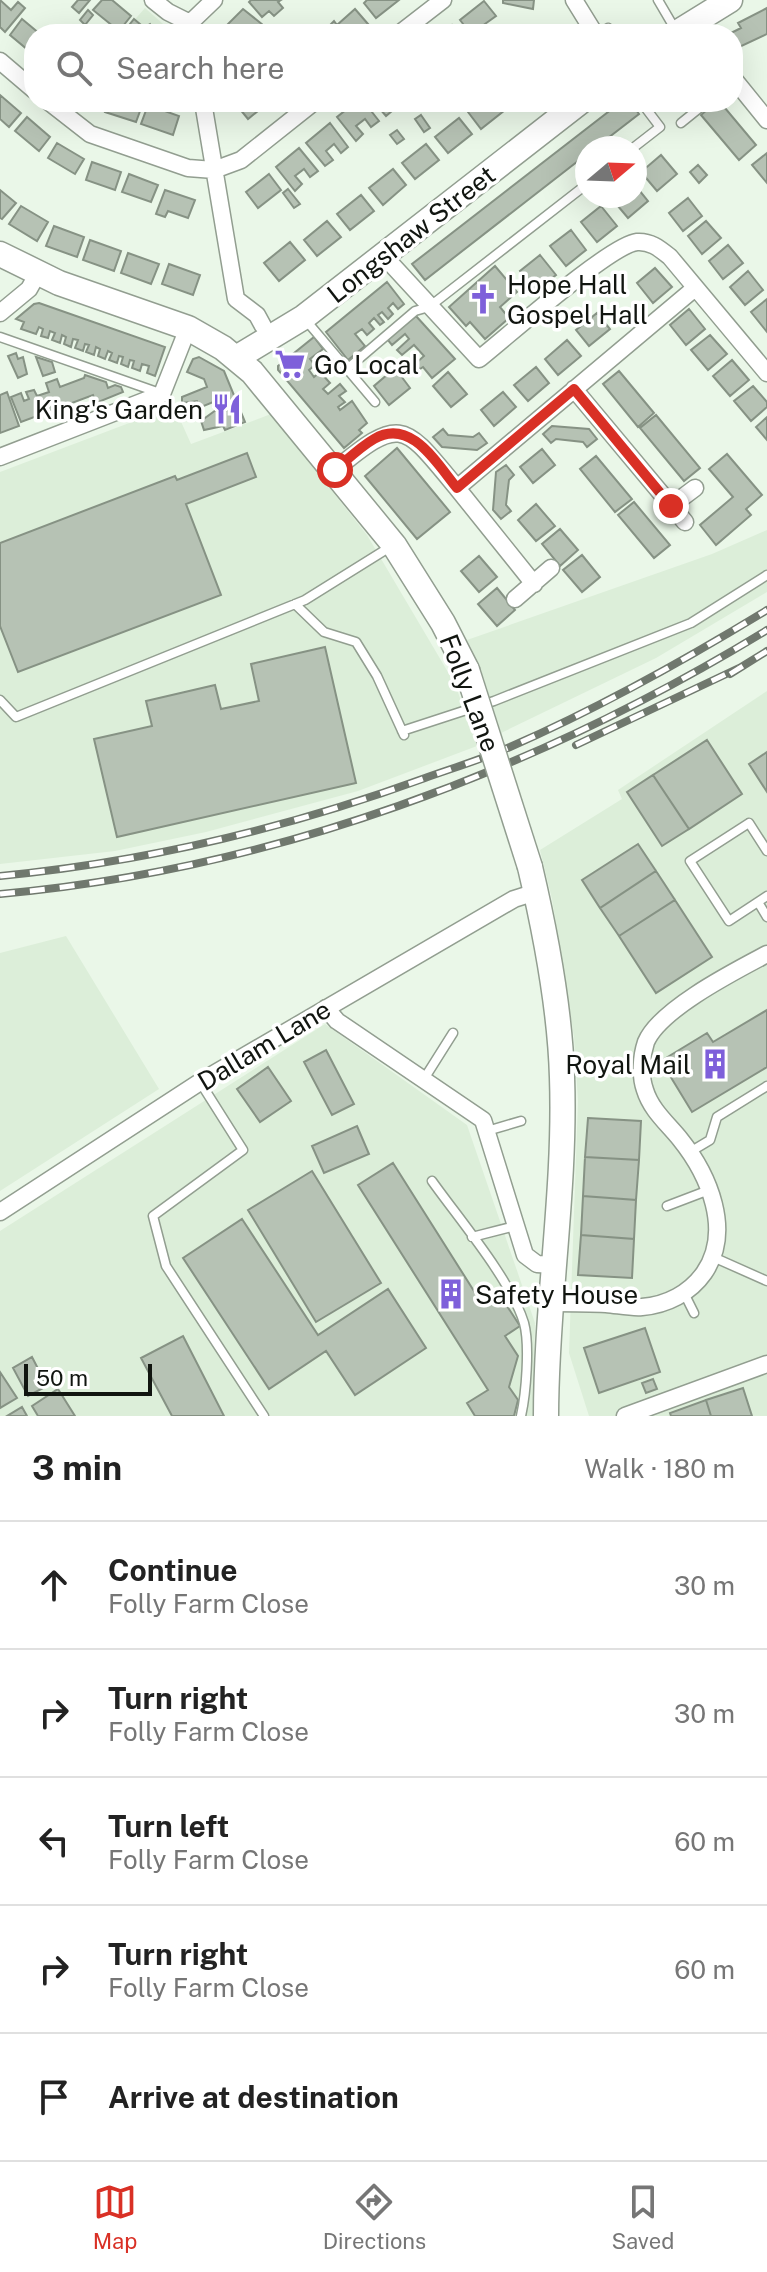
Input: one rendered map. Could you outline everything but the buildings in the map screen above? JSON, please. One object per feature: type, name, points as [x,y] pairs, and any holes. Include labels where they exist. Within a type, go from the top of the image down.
[{"type":"street","points":[[153,0],[184,24]]},
{"type":"street","points":[[195,24],[214,0]]},
{"type":"street","points":[[412,24],[443,0]]},
{"type":"street","points":[[574,0],[594,24]]},
{"type":"street","points":[[696,24],[730,0]]},
{"type":"street","points":[[0,61],[24,81]]},
{"type":"street","points":[[743,92],[767,120]]},
{"type":"street","points":[[62,112],[90,134],[188,168],[214,170],[241,160],[301,112]]},
{"type":"street","points":[[205,112],[236,299],[257,315],[263,326]]},
{"type":"street","name":"Longshaw Street","points":[[236,358],[304,317],[567,112]]},
{"type":"street","points":[[383,255],[479,359],[612,252],[640,242],[659,248],[767,373]]},
{"type":"street","name":"Folly Lane","points":[[0,254],[38,273],[188,328],[236,358],[271,392],[394,545],[443,623],[467,670],[530,867],[559,1028],[562,1078],[559,1203],[546,1365],[546,1416]]},
{"type":"street","points":[[0,313],[29,289],[38,273]]},
{"type":"street","points":[[457,488],[695,288]]},
{"type":"street","points":[[0,457],[162,394],[188,328]]},
{"type":"street","points":[[574,389],[685,522]]},
{"type":"street","points":[[335,470],[372,440],[389,433],[408,436],[423,446],[534,584]]},
{"type":"street","points":[[671,506],[695,488]]},
{"type":"street","points":[[515,599],[551,568]]},
{"type":"street","name":"Dallam Lane","points":[[0,1212],[200,1082],[514,899],[536,892]]},
{"type":"street","points":[[551,1303],[641,1307],[667,1302],[698,1281],[713,1257],[717,1222],[709,1190],[690,1152],[653,1108],[645,1091],[642,1071],[647,1042],[655,1028],[684,1004],[767,954]]},
{"type":"street","points":[[326,1008],[337,1021],[480,1117],[522,1247],[529,1259],[537,1264],[554,1265]]},
{"type":"street","points":[[625,1416],[767,1364]]},
{"type":"lane","points":[[658,0],[680,24]]},
{"type":"lane","points":[[647,137],[660,127],[649,112]]},
{"type":"lane","points":[[681,123],[695,112]]},
{"type":"lane","points":[[347,369],[415,311],[429,307],[575,193]]},
{"type":"lane","points":[[304,317],[375,402]]},
{"type":"lane","points":[[0,337],[162,394]]},
{"type":"lane","points":[[0,700],[16,717],[295,604],[394,545]]},
{"type":"lane","points":[[295,604],[324,632],[356,642],[377,676],[403,733],[494,701],[691,623],[767,575]]},
{"type":"lane","points":[[767,851],[749,823],[690,861],[729,921],[767,896]]},
{"type":"lane","points":[[758,902],[767,917]]},
{"type":"lane","points":[[424,1079],[453,1033]]},
{"type":"lane","points":[[200,1082],[243,1150],[153,1216],[166,1266],[264,1416]]},
{"type":"lane","points":[[690,1152],[710,1140],[717,1117],[767,1086]]},
{"type":"lane","points":[[487,1131],[521,1121]]},
{"type":"lane","points":[[432,1181],[505,1286],[524,1323],[526,1348],[521,1416]]},
{"type":"lane","points":[[667,1206],[709,1190]]},
{"type":"lane","points":[[472,1237],[515,1226]]},
{"type":"lane","points":[[713,1257],[767,1281]]},
{"type":"lane","points":[[684,1293],[694,1313]]},
{"type":"shaded area","points":[[145,8],[163,24],[131,24]]},
{"type":"shaded area","points":[[174,406],[191,444],[271,414],[367,535],[455,684],[477,746],[358,791],[206,832],[115,851],[0,864],[0,472]]},
{"type":"shaded area","points":[[767,530],[767,592],[656,658],[501,733],[479,664],[467,640],[712,554]]},
{"type":"shaded area","points":[[767,691],[767,1416],[589,1416],[569,1353],[578,1101],[574,1037],[552,899],[540,850],[622,799],[618,790]]},
{"type":"shaded area","points":[[66,936],[159,1089],[0,1191],[0,953]]},
{"type":"shaded area","points":[[325,1024],[467,1125],[535,1323],[533,1416],[0,1416],[0,1231]]},
{"type":"railway","points":[[0,876],[162,852],[269,827],[373,796],[468,763],[543,732],[609,700],[767,610]]},
{"type":"railway","points":[[0,894],[101,882],[202,862],[301,837],[398,806],[494,769],[588,727],[679,681],[767,630]]},
{"type":"railway","points":[[730,674],[767,651]]},
{"type":"railway","points":[[576,745],[739,668]]},
{"type":"place","name":"Hope Hall Gospel Hall","points":[[483,299]]},
{"type":"place","name":"Go Local","points":[[290,364]]},
{"type":"place","name":"King's Garden","points":[[227,409]]},
{"type":"place","name":"Royal Mail","points":[[715,1064]]},
{"type":"place","name":"Safety House","points":[[451,1294]]},
{"type":"route","points":[[335,470],[372,440],[389,433],[399,433],[423,446],[457,488],[574,389],[671,506]]}]
